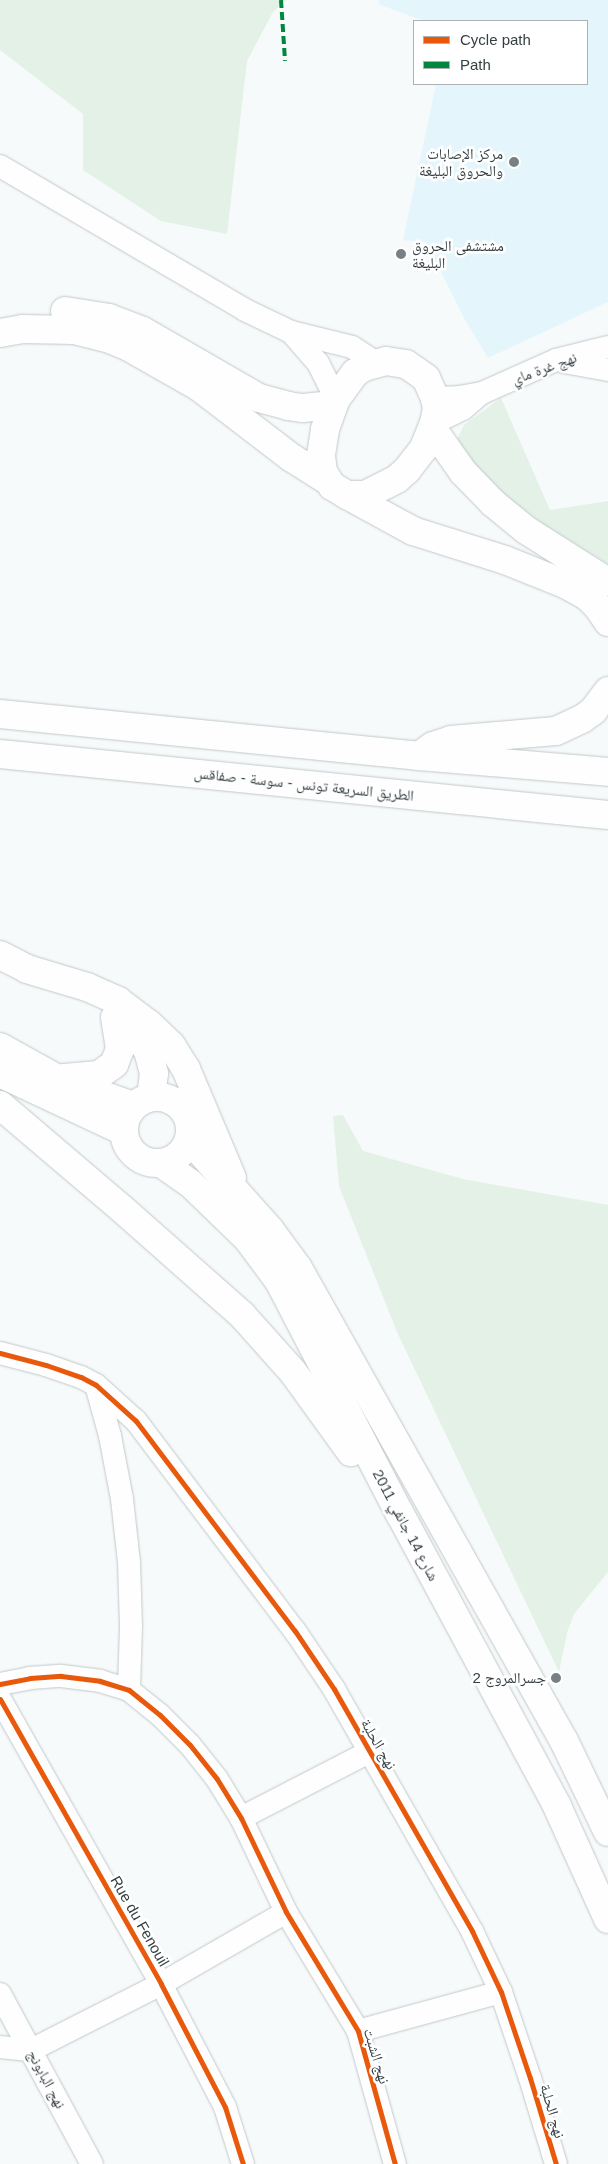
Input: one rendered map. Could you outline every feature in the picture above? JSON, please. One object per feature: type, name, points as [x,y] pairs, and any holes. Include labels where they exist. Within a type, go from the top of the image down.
[{"type":"highway","points":[[0,315],[57,310],[108,318],[156,337],[259,398],[303,408],[335,402]]},
{"type":"highway","points":[[0,334],[22,329],[74,330],[110,339],[129,347],[199,387],[292,458],[337,487],[413,531],[505,560],[565,584],[588,597],[598,607],[608,622]]},
{"type":"highway","points":[[434,416],[416,459],[397,479],[365,495],[337,487],[323,472],[321,455],[325,429],[335,402],[355,373],[375,362],[397,361],[418,370],[426,378],[434,416],[463,472],[504,512],[526,530],[608,582]]},
{"type":"highway","points":[[418,756],[433,746],[451,740],[556,731],[570,726],[593,710],[608,691]]},
{"type":"highway","points":[[0,714],[418,756],[608,772]]},
{"type":"highway","name":"الطريق السريعة تونس - سوسة - صفاقس","points":[[0,754],[608,815]]},
{"type":"highway","points":[[0,772],[40,758]]},
{"type":"highway","points":[[0,955],[27,969],[87,987],[118,1001],[149,1024],[171,1045],[186,1069],[224,1162],[248,1205]]},
{"type":"highway","points":[[0,972],[18,981],[102,1010],[115,1017],[136,1032],[148,1051],[154,1073],[142,1101],[127,1113],[123,1131],[0,1073]]},
{"type":"highway","points":[[58,1079],[98,1075],[110,1069],[118,1057],[120,1049],[115,1017]]},
{"type":"highway","points":[[0,1046],[58,1079],[142,1101],[170,1099],[185,1112],[190,1130],[188,1140],[178,1155],[161,1163]]},
{"type":"highway","points":[[0,1105],[162,1243],[266,1339],[320,1407],[379,1491],[400,1514]]},
{"type":"highway","name":"شارع 14 جانفي 2011","points":[[123,1131],[131,1151],[139,1158],[161,1163],[198,1191],[247,1238],[266,1261],[290,1302],[400,1514],[557,1806],[608,1919]]},
{"type":"highway","name":"شارع 14 جانفي 2011","points":[[188,1140],[248,1205],[285,1250],[310,1289],[564,1740],[608,1832]]},
{"type":"street","points":[[0,166],[245,310],[291,332],[352,346],[375,362]]},
{"type":"street","points":[[291,332],[318,363],[335,402]]},
{"type":"street","name":"نهج غرة ماي","points":[[434,416],[463,409],[482,393],[556,360],[608,347]]},
{"type":"street","points":[[556,360],[608,370]]},
{"type":"street","points":[[0,1354],[64,1370],[96,1385],[110,1436],[122,1499],[129,1562],[132,1626],[129,1690]]},
{"type":"street","name":"نهج الحلبة","points":[[96,1385],[136,1421],[295,1631],[334,1689],[468,1923],[501,1992],[556,2164]]},
{"type":"street","points":[[110,1436],[120,1425],[136,1421]]},
{"type":"street","points":[[0,1684],[30,1678],[61,1676],[100,1681],[129,1690],[160,1715],[190,1745],[216,1779],[241,1818],[286,1912],[161,1984],[31,2050],[0,2047]]},
{"type":"street","name":"Rue du Fenouil","points":[[0,1699],[161,1984],[225,2106],[243,2164]]},
{"type":"street","points":[[241,1818],[369,1752]]},
{"type":"street","name":"نهج الشبت","points":[[286,1912],[358,2031],[395,2164]]},
{"type":"street","points":[[358,2031],[501,1992]]},
{"type":"street","name":"نهج البابونج","points":[[0,1994],[92,2164]]},
{"type":"shaded area","points":[[0,0],[286,0],[273,12],[247,61],[227,234],[161,221],[83,170],[83,114],[0,50]]},
{"type":"shaded area","name":"مركز الإصابات والحروق البليغة","points":[[379,0],[608,0],[608,302],[488,358],[465,320],[426,242],[403,240],[436,85],[588,85],[588,20],[421,20],[378,4]]},
{"type":"shaded area","points":[[501,398],[550,510],[608,501],[608,564],[543,524],[470,470],[460,454],[457,439],[464,425]]},
{"type":"shaded area","points":[[343,1115],[363,1151],[463,1179],[608,1205],[608,1572],[574,1614],[567,1633],[559,1672],[397,1332],[339,1186],[333,1116]]},
{"type":"marked path","points":[[281,0],[285,61]]},
{"type":"cycle path","points":[[0,1353],[46,1365],[81,1377],[96,1385],[136,1421],[295,1631],[334,1689],[472,1931],[501,1992],[556,2164]]},
{"type":"cycle path","points":[[0,1684],[30,1678],[61,1676],[100,1681],[129,1690],[160,1715],[190,1745],[217,1779],[241,1818],[286,1912],[358,2031],[395,2164]]},
{"type":"cycle path","points":[[0,1699],[161,1984],[225,2107],[243,2164]]},
{"type":"place","name":"مركز الإصابات والحروق البليغة","points":[[514,162]]},
{"type":"place","name":"مشتشفى الحروق البليغة","points":[[401,254]]},
{"type":"place","name":"جسرالمروج 2","points":[[556,1678]]}]
